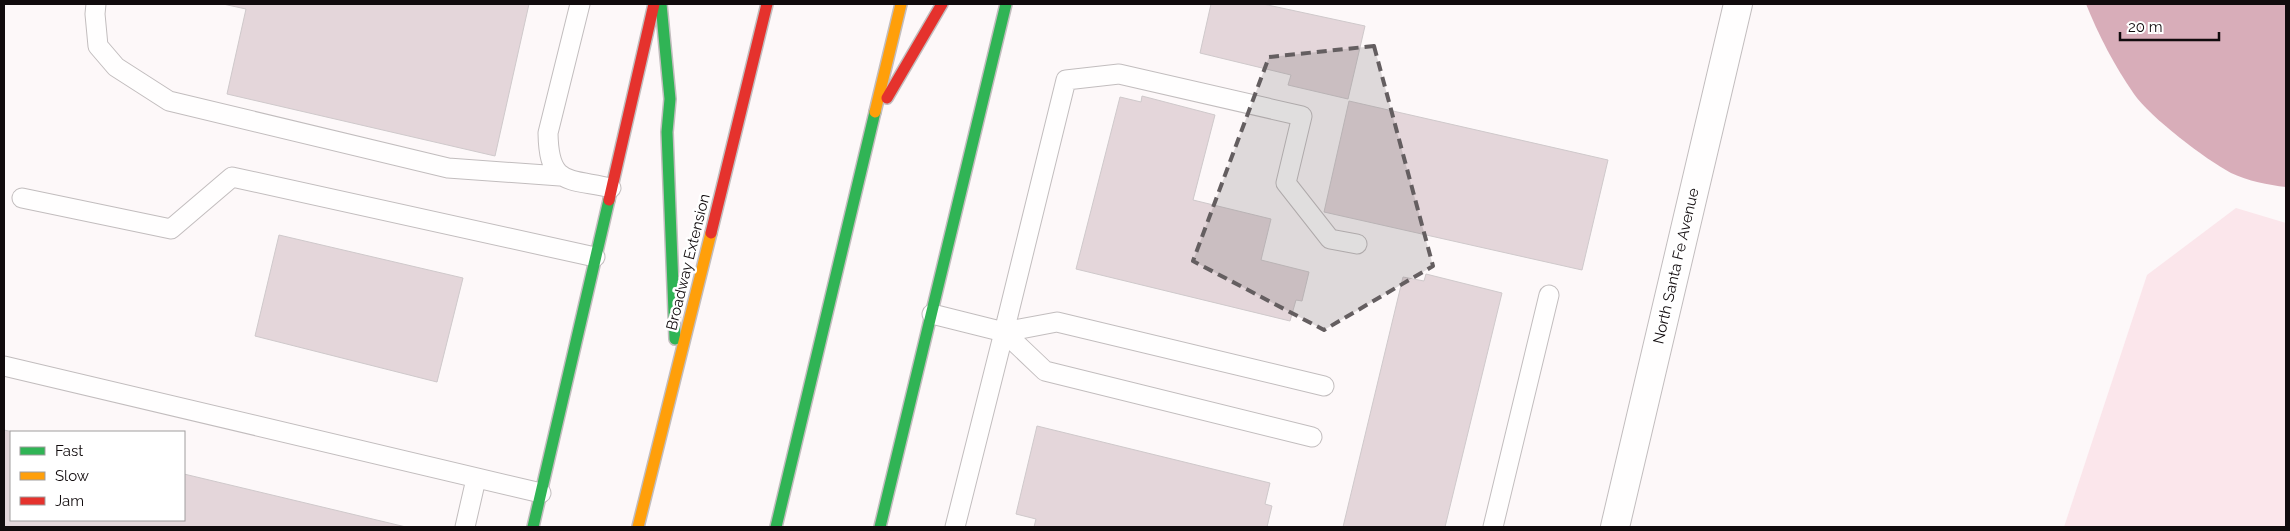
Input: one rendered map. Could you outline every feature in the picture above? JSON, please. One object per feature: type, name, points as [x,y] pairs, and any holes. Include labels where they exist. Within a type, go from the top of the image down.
[{"type":"main road","points":[[533,527],[654,4]]},
{"type":"main road","points":[[661,4],[670,99],[667,132],[676,370]]},
{"type":"main road","name":"Broadway Extension","points":[[638,527],[767,4]]},
{"type":"main road","points":[[776,527],[901,4]]},
{"type":"main road","points":[[873,124],[942,4]]},
{"type":"main road","points":[[880,527],[1006,4]]},
{"type":"street","name":"North Santa Fe Avenue","points":[[1615,527],[1738,4]]},
{"type":"lane","points":[[96,4],[94,14],[98,46],[116,67],[169,101],[448,168],[560,176],[611,188]]},
{"type":"lane","points":[[560,176],[552,167],[548,151],[548,132],[580,4]]},
{"type":"lane","points":[[955,527],[1066,80],[1119,74],[1302,116],[1286,183],[1330,238],[1357,244]]},
{"type":"lane","points":[[22,198],[171,229],[232,177],[595,256]]},
{"type":"lane","points":[[1493,527],[1549,295]]},
{"type":"lane","points":[[932,314],[1004,332],[1057,322],[1324,386]]},
{"type":"lane","points":[[1004,332],[1045,371],[1312,437]]},
{"type":"lane","points":[[4,366],[476,480],[540,493]]},
{"type":"lane","points":[[465,527],[476,480]]},
{"type":"highlighted area","points":[[1374,46],[1433,266],[1324,330],[1193,261],[1269,57]]},
{"type":"shaded area","points":[[2086,4],[2286,4],[2286,187],[2258,182],[2231,173],[2193,148],[2165,126],[2142,104],[2120,73],[2101,39]]},
{"type":"shaded area","points":[[2236,208],[2286,223],[2286,527],[2064,527],[2147,275]]},
{"type":"building","points":[[223,4],[529,4],[495,156],[227,94],[246,9]]},
{"type":"building","points":[[1211,4],[1263,4],[1365,26],[1348,99],[1288,85],[1291,75],[1200,53]]},
{"type":"building","points":[[1142,96],[1215,115],[1193,200],[1271,219],[1261,260],[1309,272],[1302,301],[1296,300],[1290,321],[1076,269],[1120,97],[1141,102]]},
{"type":"building","points":[[1349,101],[1608,160],[1582,270],[1324,212]]},
{"type":"building","points":[[279,235],[463,278],[437,382],[255,336]]},
{"type":"building","points":[[1426,274],[1502,293],[1445,527],[1343,527],[1403,277],[1424,281]]},
{"type":"building","points":[[1037,426],[1270,483],[1265,504],[1272,506],[1267,527],[1034,527],[1036,519],[1016,514]]},
{"type":"building","points":[[4,430],[10,431],[10,521],[185,521],[185,474],[406,527],[4,527]]},
{"type":"traffic: fast","points":[[661,4],[670,99],[667,132],[675,339]]},
{"type":"traffic: fast","points":[[880,527],[1006,4]]},
{"type":"traffic: fast","points":[[776,527],[875,112]]},
{"type":"traffic: fast","points":[[533,527],[609,200]]},
{"type":"traffic: slow","points":[[875,112],[901,4]]},
{"type":"traffic: slow","points":[[638,527],[711,233]]},
{"type":"traffic: jam","points":[[609,200],[654,4]]},
{"type":"traffic: jam","points":[[711,233],[767,4]]},
{"type":"traffic: jam","points":[[887,98],[942,4]]}]
